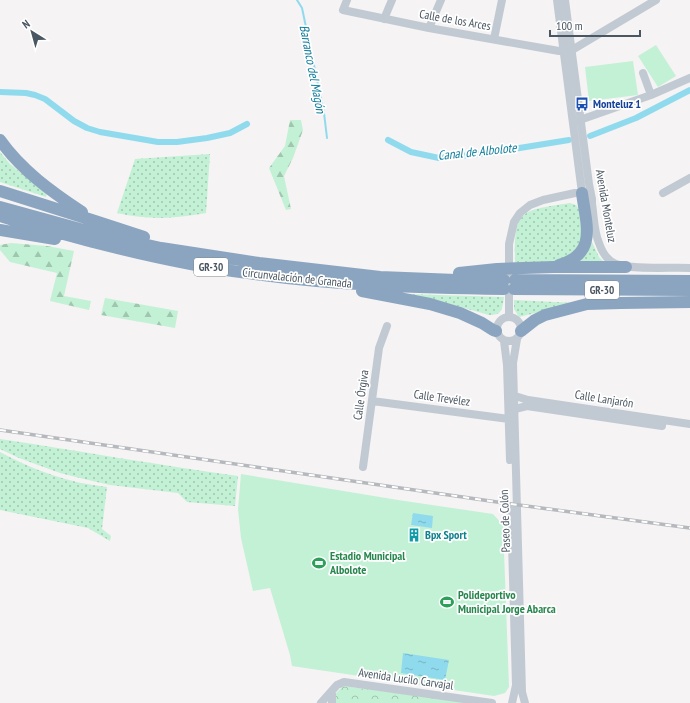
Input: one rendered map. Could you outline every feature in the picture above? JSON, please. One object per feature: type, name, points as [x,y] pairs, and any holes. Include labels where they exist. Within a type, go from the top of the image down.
[{"type":"highway","points":[[0,140],[42,185],[95,221]]},
{"type":"highway","points":[[0,191],[163,243],[173,250]]},
{"type":"highway","points":[[554,267],[576,257],[586,244],[588,206],[577,201],[582,192]]},
{"type":"highway","name":"Circunvalación de Granada","points":[[0,207],[80,229],[173,250],[260,263],[366,276],[509,284],[690,290]]},
{"type":"highway","name":"Circunvalación de Granada","points":[[0,216],[138,254],[188,264],[247,273],[318,281],[391,286],[690,281]]},
{"type":"highway","points":[[0,230],[92,246],[105,245]]},
{"type":"highway","points":[[0,237],[34,236]]},
{"type":"highway","points":[[366,276],[380,272],[435,274],[471,272],[498,268],[626,267]]},
{"type":"highway","points":[[318,281],[331,286],[430,304],[460,313],[496,331]]},
{"type":"highway","points":[[519,335],[535,320],[545,315],[587,304],[621,302],[690,302]]},
{"type":"street","name":"Calle de los Arces","points":[[346,0],[343,10],[429,28],[568,51]]},
{"type":"street","points":[[384,19],[392,0]]},
{"type":"street","points":[[429,28],[441,0]]},
{"type":"street","points":[[494,39],[502,0]]},
{"type":"street","name":"Avenida Monteluz","points":[[557,0],[568,51]]},
{"type":"street","name":"Avenida Monteluz","points":[[565,0],[568,51],[577,121],[582,192],[592,199],[588,206],[598,242],[609,260],[626,267],[690,268]]},
{"type":"street","points":[[568,51],[656,0]]},
{"type":"street","points":[[643,73],[651,95]]},
{"type":"street","points":[[577,121],[651,95],[690,78]]},
{"type":"street","points":[[663,193],[690,178]]},
{"type":"street","points":[[509,317],[509,261],[511,234],[514,222],[520,213],[530,205],[543,200],[582,192]]},
{"type":"street","points":[[509,317],[513,318],[519,323],[519,335],[510,342],[504,341],[496,331],[496,326],[501,319],[509,317]]},
{"type":"street","name":"Calle Órgiva","points":[[362,467],[379,348],[388,326]]},
{"type":"street","name":"Paseo de Colón","points":[[513,483],[515,396],[513,363],[519,335]]},
{"type":"street","name":"Paseo de Colón","points":[[504,341],[507,365],[522,692],[524,703]]},
{"type":"street","name":"Calle Lanjarón","points":[[515,396],[528,400],[690,424]]},
{"type":"street","name":"Calle Trevélez","points":[[372,401],[509,419]]},
{"type":"street","name":"Calle Lanjarón","points":[[515,409],[527,406],[690,430]]},
{"type":"street","name":"Paseo de Colón","points":[[512,703],[516,685],[515,525]]},
{"type":"street","name":"Avenida Lucilo Carvajal","points":[[320,703],[337,685],[344,682],[492,703]]},
{"type":"street","points":[[332,691],[332,703]]},
{"type":"street","points":[[512,703],[516,701],[524,703]]},
{"type":"green space","points":[[656,45],[676,76],[658,87],[638,56]]},
{"type":"green space","points":[[633,61],[638,95],[589,101],[585,67]]},
{"type":"green space","points":[[290,120],[301,120],[303,130],[293,158],[284,176],[291,209],[286,210],[269,168],[285,146]]},
{"type":"green space","points":[[0,152],[10,164],[47,194],[46,197],[0,182]]},
{"type":"green space","points":[[210,154],[206,213],[183,217],[151,218],[117,213],[135,159]]},
{"type":"green space","points":[[570,203],[576,205],[579,209],[582,233],[581,242],[574,254],[550,263],[515,264],[516,232],[523,216],[530,211],[540,208]]},
{"type":"green space","points":[[592,242],[599,257],[604,262],[578,263],[590,248]]},
{"type":"green space","points":[[11,243],[47,246],[74,251],[64,296],[91,301],[89,310],[50,301],[57,273],[10,262],[0,250],[0,245]]},
{"type":"green space","points":[[406,294],[504,297],[501,310],[497,314],[489,315],[436,300]]},
{"type":"green space","points":[[105,298],[178,311],[175,328],[101,315]]},
{"type":"green space","points":[[514,300],[576,303],[519,317],[514,309]]},
{"type":"green space","points":[[0,439],[238,476],[235,506],[187,502],[178,493],[110,485],[60,473],[19,458],[0,449]]},
{"type":"green space","points":[[0,452],[52,475],[107,487],[102,529],[111,536],[110,541],[88,528],[0,510]]},
{"type":"green space","points":[[241,474],[493,514],[503,525],[509,687],[505,693],[494,696],[292,666],[270,588],[253,591],[241,538],[238,509]]},
{"type":"green space","points":[[343,686],[474,703],[334,703],[336,693]]},
{"type":"water","points":[[413,513],[433,516],[432,528],[411,525]]},
{"type":"water","points":[[403,653],[449,660],[445,680],[401,673]]},
{"type":"waterway","name":"Barranco del Magón","points":[[297,0],[302,8],[324,113],[327,138]]},
{"type":"waterway","name":"Canal de Albolote","points":[[590,136],[636,118],[690,90]]},
{"type":"waterway","name":"Canal de Albolote","points":[[0,92],[26,93],[45,99],[74,121],[87,128],[100,132],[158,142],[177,142],[207,138],[230,133],[247,124]]},
{"type":"waterway","name":"Canal de Albolote","points":[[388,140],[411,152],[439,158],[489,153],[569,140]]},
{"type":"railway","points":[[0,430],[504,503],[690,528]]},
{"type":"place","name":"Monteluz 1","points":[[582,104]]},
{"type":"place","name":"Bpx Sport","points":[[414,535]]},
{"type":"place","name":"Estadio Municipal Albolote","points":[[319,563]]},
{"type":"place","name":"Polideportivo Municipal Jorge Abarca","points":[[447,602]]}]
